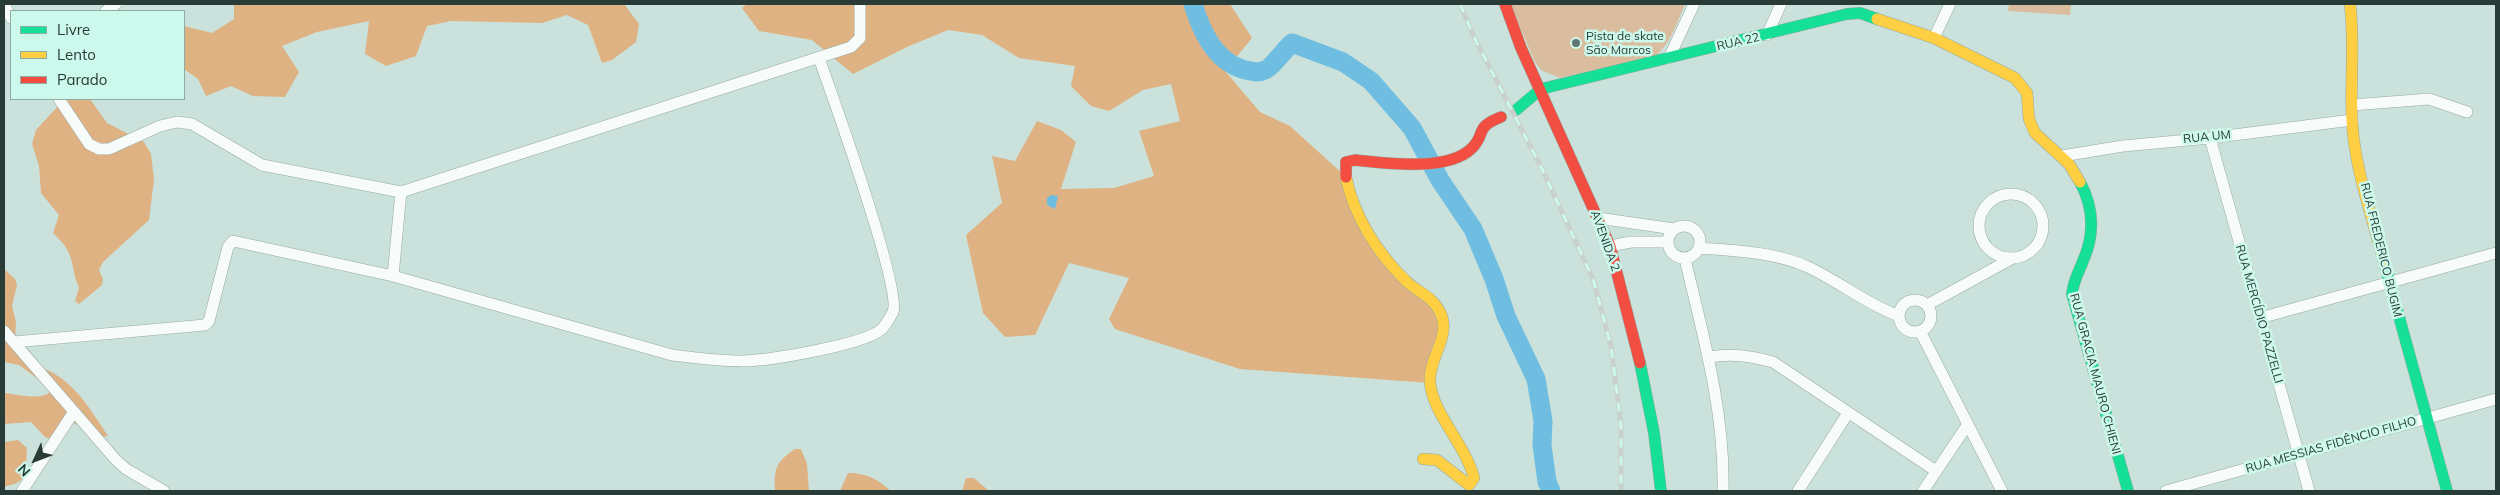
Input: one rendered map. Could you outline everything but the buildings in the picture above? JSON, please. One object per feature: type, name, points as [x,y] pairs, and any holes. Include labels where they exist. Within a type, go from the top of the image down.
[{"type":"street","points":[[4,4],[10,16]]},
{"type":"street","points":[[59,100],[89,144],[99,149],[109,149],[160,126],[176,122],[192,124],[262,165],[401,192],[548,147],[851,48],[860,38],[860,4]]},
{"type":"street","name":"AVENIDA 2","points":[[1505,4],[1521,48],[1610,246],[1639,356],[1654,433],[1660,491]]},
{"type":"street","points":[[1669,58],[1694,4]]},
{"type":"street","points":[[1767,35],[1781,4]]},
{"type":"street","points":[[1934,38],[1950,4]]},
{"type":"street","name":"RUA FREDERICO BUGIM","points":[[2350,4],[2354,35],[2352,120],[2359,163],[2389,282],[2447,491]]},
{"type":"street","name":"RUA 22","points":[[1541,89],[1767,35],[1862,9],[1934,38]]},
{"type":"street","name":"RUA GRACIA MAURO CHIENI","points":[[1934,38],[2015,78],[2025,88],[2029,98],[2030,125],[2035,135],[2062,156],[2076,172],[2089,200],[2092,219],[2091,237],[2083,262],[2072,281],[2072,294],[2128,491]]},
{"type":"street","points":[[14,342],[205,325],[209,321],[228,246],[233,241],[393,276],[672,355],[718,361],[746,361],[810,353],[882,328],[894,310],[893,291],[872,214],[819,58]]},
{"type":"street","points":[[1516,110],[1541,89]]},
{"type":"street","points":[[2352,104],[2429,99],[2466,112]]},
{"type":"street","points":[[1423,459],[1432,458],[1441,461],[1460,482],[1469,485],[1474,478],[1472,463],[1435,401],[1430,383],[1432,360],[1443,339],[1445,319],[1432,299],[1407,283],[1372,239],[1352,202],[1344,175],[1346,162],[1355,160],[1413,164],[1460,156],[1472,148],[1486,123],[1501,117]]},
{"type":"street","name":"RUA UM","points":[[2062,156],[2123,146],[2210,138],[2352,120]]},
{"type":"street","name":"RUA MERCÍDIO PAZZELLI","points":[[2210,138],[2309,491]]},
{"type":"street","points":[[393,276],[401,192]]},
{"type":"street","points":[[1927,305],[2014,258],[2024,255],[2038,242],[2042,222],[2034,204],[2027,198],[2006,194],[1996,197],[1987,204],[1981,213],[1980,235],[1994,253],[2014,258]]},
{"type":"street","points":[[1598,218],[1674,229],[1687,226],[1694,229],[1698,234],[1699,248],[1691,257],[1685,258],[1672,254],[1667,242]]},
{"type":"street","points":[[1667,242],[1674,229]]},
{"type":"street","points":[[1610,246],[1631,242],[1667,242]]},
{"type":"street","points":[[1699,248],[1782,257],[1809,267],[1876,307],[1899,316]]},
{"type":"street","points":[[2260,318],[2496,253]]},
{"type":"street","points":[[1685,258],[1709,358],[1719,413],[1723,491]]},
{"type":"street","points":[[1920,300],[1927,305],[1931,312],[1931,320],[1927,327],[1920,331],[1906,329],[1901,323],[1899,316],[1901,309],[1906,303],[1920,300]]},
{"type":"street","points":[[4,331],[73,413],[126,469],[164,491]]},
{"type":"street","points":[[1920,331],[2002,491]]},
{"type":"street","points":[[1709,358],[1727,354],[1750,356],[1773,362],[1936,471]]},
{"type":"street","name":"RUA MESSIAS FIDÊNCIO FILHO","points":[[2166,491],[2496,399]]},
{"type":"street","points":[[22,491],[73,413]]},
{"type":"street","points":[[1798,491],[1848,413]]},
{"type":"street","points":[[1923,491],[1968,424]]},
{"type":"shaded area","points":[[234,4],[624,4],[639,24],[636,42],[612,60],[602,63],[588,25],[567,15],[542,23],[451,21],[427,26],[416,56],[386,66],[365,54],[369,21],[317,32],[282,46],[299,72],[285,97],[253,96],[231,86],[206,96],[198,79],[185,70],[185,26],[212,33],[234,19]]},
{"type":"shaded area","points":[[747,4],[1230,4],[1252,38],[1225,71],[1260,112],[1290,126],[1344,175],[1372,239],[1445,319],[1430,383],[1240,369],[1115,329],[1109,319],[1129,278],[1069,263],[1035,335],[1005,337],[983,313],[966,235],[1002,203],[992,156],[1015,161],[1037,121],[1061,130],[1076,142],[1061,189],[1114,188],[1154,176],[1139,131],[1180,121],[1171,84],[1143,90],[1109,111],[1091,106],[1071,86],[1075,66],[1019,58],[982,35],[948,30],[907,47],[853,74],[812,40],[759,31],[742,8]]},
{"type":"shaded area","points":[[1510,4],[1685,4],[1669,39],[1655,56],[1560,78],[1541,70],[1535,62]]},
{"type":"shaded area","points":[[2009,4],[2071,4],[2070,15],[2008,11]]},
{"type":"shaded area","points":[[59,100],[91,100],[107,123],[144,142],[151,154],[154,179],[149,220],[103,262],[99,270],[103,279],[102,285],[79,304],[75,301],[79,288],[69,253],[53,233],[59,215],[41,193],[39,166],[32,144],[36,130],[59,105]]},
{"type":"shaded area","points":[[4,264],[5,270],[15,279],[17,285],[12,306],[16,322],[15,342],[29,350],[36,366],[48,370],[59,377],[78,394],[87,404],[108,436],[101,437],[68,420],[54,440],[45,437],[31,422],[4,424],[4,393],[34,397],[50,392],[49,387],[19,365],[4,362]]},
{"type":"shaded area","points":[[18,440],[27,448],[26,464],[28,475],[17,483],[4,487],[4,442]]},
{"type":"shaded area","points":[[795,449],[801,449],[807,464],[809,491],[775,491],[775,477],[778,466]]},
{"type":"shaded area","points":[[848,473],[861,474],[871,478],[891,491],[840,491]]},
{"type":"shaded area","points":[[966,478],[974,478],[989,491],[962,491]]},
{"type":"water","points":[[1051,195],[1058,196],[1055,209],[1047,205],[1047,198]]},
{"type":"waterway","points":[[1193,4],[1200,24],[1210,43],[1232,65],[1256,72],[1268,69],[1292,43],[1343,62],[1371,81],[1412,128],[1440,180],[1473,229],[1494,279],[1506,316],[1536,379],[1543,421],[1542,445],[1547,482],[1551,491]]},
{"type":"railway","points":[[1460,4],[1474,37],[1542,169],[1593,279],[1611,346],[1621,426],[1621,491]]},
{"type":"traffic: fast","points":[[1541,89],[1847,14],[1860,13],[1877,19]]},
{"type":"traffic: fast","points":[[1516,110],[1541,89]]},
{"type":"traffic: fast","points":[[2080,182],[2088,202],[2091,231],[2087,251],[2072,294],[2128,491]]},
{"type":"traffic: fast","points":[[2384,262],[2447,491]]},
{"type":"traffic: fast","points":[[1640,363],[1654,433],[1661,491]]},
{"type":"traffic: slow","points":[[2350,4],[2353,137],[2360,173],[2384,262]]},
{"type":"traffic: slow","points":[[1877,19],[1934,38],[2015,78],[2027,93],[2029,119],[2035,133],[2069,164],[2080,182]]},
{"type":"traffic: slow","points":[[1346,177],[1361,220],[1377,247],[1407,282],[1433,302],[1440,312],[1443,321],[1442,338],[1431,372],[1432,393],[1442,417],[1464,453],[1474,478],[1469,485],[1437,460],[1423,459]]},
{"type":"traffic: jam","points":[[1505,4],[1521,48],[1610,246],[1640,363]]},
{"type":"traffic: jam","points":[[1346,177],[1346,162],[1355,160],[1415,164],[1447,161],[1460,156],[1476,144],[1483,128],[1501,117]]},
{"type":"place","name":"Pista de skate São Marcos","points":[[1576,43]]}]
